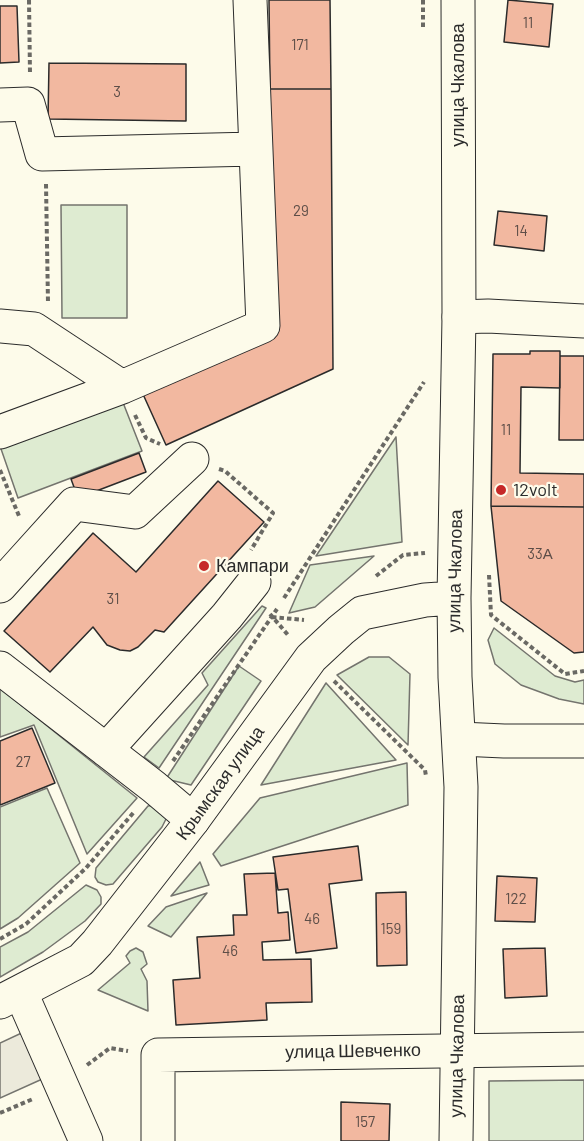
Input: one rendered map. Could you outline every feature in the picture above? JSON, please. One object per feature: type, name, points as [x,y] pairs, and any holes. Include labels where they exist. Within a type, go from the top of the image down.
[{"type":"main road","points":[[0,432],[122,387],[263,326],[250,0]]},
{"type":"main road","name":"улица Чкалова","points":[[456,1141],[461,787],[455,677],[454,598],[459,317],[459,0]]},
{"type":"main road","points":[[14,104],[42,154],[255,149]]},
{"type":"main road","points":[[459,317],[488,316],[584,321]]},
{"type":"main road","points":[[0,326],[34,329],[122,387]]},
{"type":"main road","points":[[0,586],[74,504],[135,512],[192,459]]},
{"type":"main road","points":[[106,750],[227,616],[254,582]]},
{"type":"main road","name":"Крымская улица","points":[[10,997],[81,960],[193,820],[311,658],[341,630],[362,613],[425,600],[454,598]]},
{"type":"main road","points":[[0,668],[193,820]]},
{"type":"main road","points":[[460,739],[584,741]]},
{"type":"main road","points":[[10,997],[86,1141]]},
{"type":"main road","name":"улица Шевченко","points":[[158,1141],[158,1054],[584,1049]]},
{"type":"path","points":[[14,104],[30,82],[29,0]]},
{"type":"path","points":[[0,939],[26,924],[86,868],[154,788],[271,617],[403,416]]},
{"type":"path","points":[[0,470],[27,536],[26,556]]},
{"type":"path","points":[[489,572],[491,615],[565,674],[584,671]]},
{"type":"green space","points":[[61,205],[127,205],[127,318],[62,318]]},
{"type":"green space","points":[[122,400],[142,451],[18,498],[0,446]]},
{"type":"green space","points":[[396,437],[402,542],[316,556]]},
{"type":"green space","points":[[374,556],[315,607],[289,613],[310,565]]},
{"type":"green space","points":[[262,606],[266,608],[159,768],[144,757],[208,685],[202,673]]},
{"type":"green space","points":[[494,628],[555,676],[575,682],[584,680],[584,704],[559,699],[521,685],[495,664],[488,640]]},
{"type":"green space","points":[[369,657],[389,657],[410,674],[408,745],[337,675]]},
{"type":"green space","points":[[239,666],[261,681],[191,785],[166,779]]},
{"type":"green space","points":[[326,683],[396,760],[261,785]]},
{"type":"green space","points":[[0,688],[137,798],[87,854],[34,725],[0,737]]},
{"type":"green space","points":[[407,763],[408,805],[221,866],[213,854],[260,798]]},
{"type":"green space","points":[[47,788],[80,863],[18,918],[0,929],[0,807]]},
{"type":"green space","points":[[155,805],[164,810],[166,819],[162,827],[113,884],[106,885],[98,882],[95,877],[96,868],[148,806]]},
{"type":"green space","points":[[200,862],[209,885],[171,896]]},
{"type":"green space","points":[[86,885],[97,890],[101,897],[101,904],[85,921],[43,952],[0,977],[0,947],[28,932]]},
{"type":"green space","points":[[207,893],[171,937],[148,926],[166,907]]},
{"type":"green space","points":[[136,948],[143,952],[147,964],[141,969],[147,981],[148,1011],[98,990],[130,963],[126,956]]},
{"type":"green space","points":[[584,1080],[584,1141],[489,1141],[489,1081]]},
{"type":"shaded area","points":[[28,1030],[49,1076],[0,1098],[0,1043]]},
{"type":"building","points":[[269,0],[330,0],[331,89],[270,89]]},
{"type":"building","points":[[508,0],[553,4],[549,47],[504,42]]},
{"type":"building","points":[[0,6],[17,6],[19,62],[0,63]]},
{"type":"building","points":[[49,63],[186,64],[186,121],[48,119]]},
{"type":"building","points":[[270,89],[331,89],[333,369],[166,445],[142,392],[272,333]]},
{"type":"building","points":[[498,211],[547,216],[544,251],[494,245]]},
{"type":"building","points":[[530,351],[560,351],[560,388],[521,387],[520,473],[584,474],[584,507],[491,506],[493,354],[530,354]]},
{"type":"building","points":[[560,356],[584,356],[584,440],[559,440]]},
{"type":"building","points":[[139,453],[146,472],[78,498],[71,479]]},
{"type":"building","points":[[218,481],[264,522],[164,632],[155,630],[138,647],[130,651],[107,645],[93,627],[50,672],[4,631],[93,533],[136,572]]},
{"type":"building","points":[[491,506],[584,507],[584,652],[574,653],[501,601]]},
{"type":"building","points":[[32,728],[55,783],[0,805],[0,741]]},
{"type":"building","points":[[358,846],[362,880],[329,884],[337,948],[296,953],[288,889],[278,890],[273,857]]},
{"type":"building","points":[[275,873],[278,913],[288,912],[290,940],[262,942],[263,960],[311,959],[312,1002],[266,1003],[267,1020],[176,1025],[173,980],[200,978],[197,937],[234,935],[233,915],[247,915],[244,874]]},
{"type":"building","points":[[497,876],[537,878],[535,922],[495,921]]},
{"type":"building","points":[[406,892],[407,965],[377,966],[376,893]]},
{"type":"building","points":[[545,948],[547,996],[505,998],[503,949]]},
{"type":"building","points":[[341,1102],[390,1104],[389,1141],[341,1141]]},
{"type":"place","name":"12volt","points":[[501,490]]},
{"type":"place","name":"Кампари","points":[[204,566]]}]
